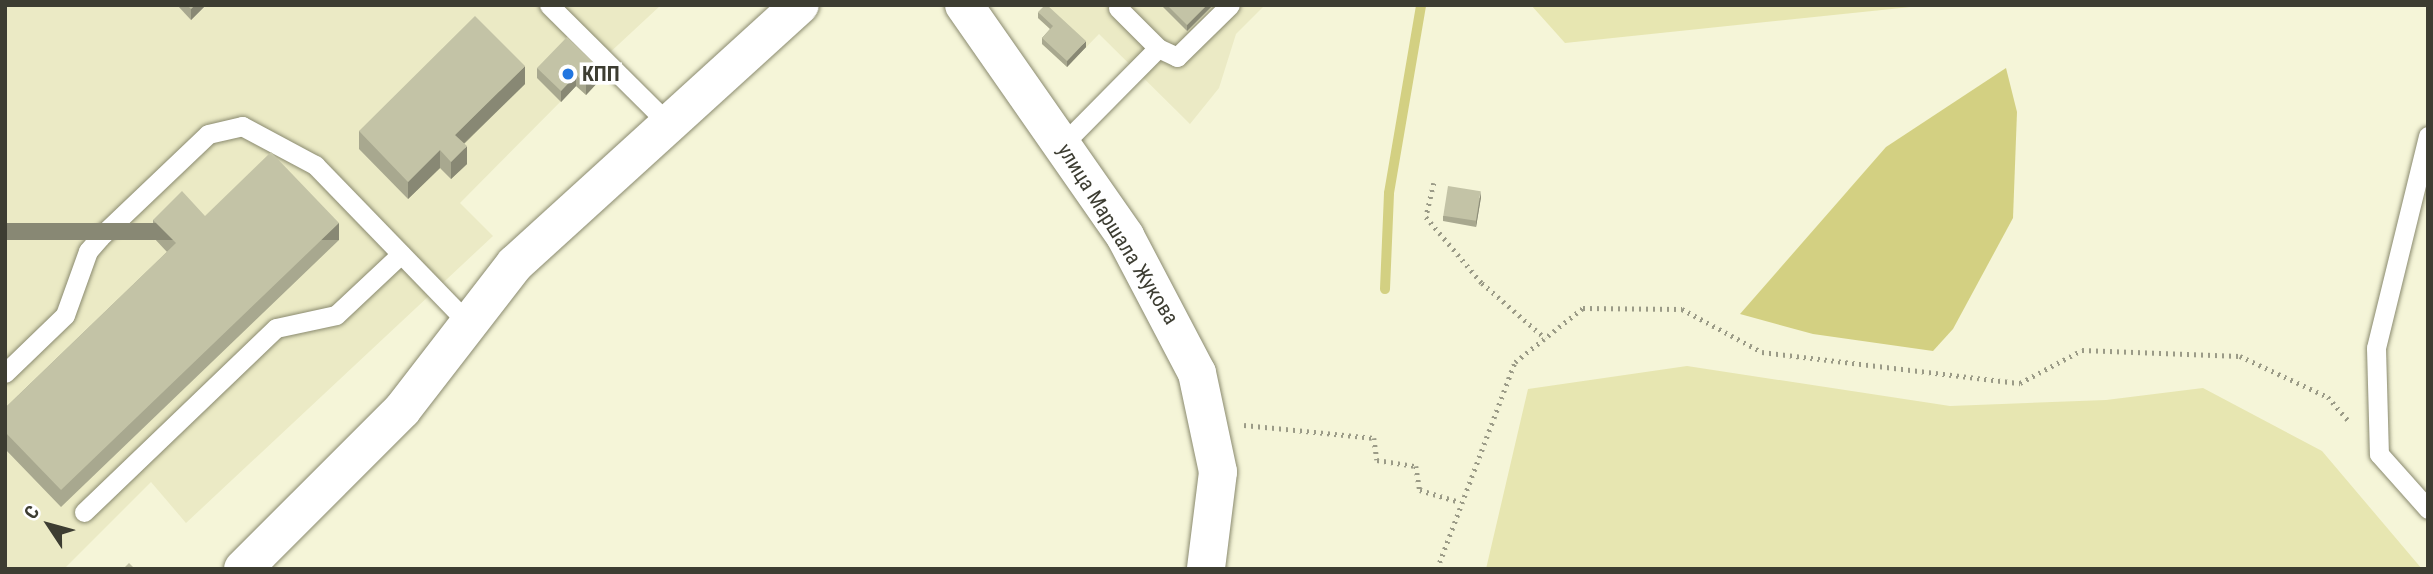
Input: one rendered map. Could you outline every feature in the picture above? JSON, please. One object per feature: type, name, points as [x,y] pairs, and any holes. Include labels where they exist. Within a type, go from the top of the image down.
[{"type":"street","points":[[243,569],[402,410],[515,264],[667,122],[800,5]]},
{"type":"street","name":"улица Маршала Жукова","points":[[964,5],[1063,144],[1167,307],[1212,421],[1218,472],[1206,569]]},
{"type":"lane","points":[[550,5],[667,122]]},
{"type":"lane","points":[[1118,8],[1158,48],[1177,57],[1230,5]]},
{"type":"lane","points":[[1063,144],[1158,48]]},
{"type":"lane","points":[[5,373],[65,315],[88,251],[208,134],[242,126],[277,139],[315,164],[468,323]]},
{"type":"lane","points":[[2428,136],[2376,348],[2379,454],[2428,509]]},
{"type":"lane","points":[[84,512],[276,328],[336,315],[401,254]]},
{"type":"path","points":[[1434,183],[1426,217],[1482,283],[1545,338]]},
{"type":"path","points":[[1437,569],[1514,362],[1583,308],[1682,309],[1762,352],[2020,383],[2082,350],[2240,356],[2329,397],[2379,454]]},
{"type":"path","points":[[1212,421],[1374,438],[1377,460],[1416,466],[1420,490],[1460,502]]},
{"type":"shaded area","points":[[5,5],[661,5],[591,70],[586,95],[576,86],[460,203],[493,236],[186,523],[151,482],[64,569],[5,569]]},
{"type":"shaded area","points":[[1041,5],[1265,5],[1236,34],[1219,88],[1190,124],[1099,34],[1067,67],[1042,44],[1053,32],[1038,18],[1046,10]]},
{"type":"shaded area","points":[[1531,5],[1930,5],[1565,43]]},
{"type":"shaded area","points":[[2006,68],[2017,112],[2013,218],[1953,329],[1933,351],[1813,334],[1740,314],[1886,147]]},
{"type":"shaded area","points":[[1687,366],[1950,406],[2106,400],[2203,388],[2322,451],[2422,569],[1486,569],[1528,389]]},
{"type":"building","points":[[1045,5],[1086,41],[1067,61],[1042,38],[1053,26],[1038,12]]},
{"type":"building","points":[[1167,5],[1207,5],[1187,25]]},
{"type":"building","points":[[475,16],[525,66],[455,135],[467,146],[451,162],[440,150],[408,182],[359,131]]},
{"type":"building","name":"КПП","points":[[567,37],[600,69],[586,84],[576,75],[561,91],[537,68]]},
{"type":"building","points":[[271,152],[339,223],[61,490],[5,432],[5,408],[176,243],[153,220],[182,191],[205,216]]},
{"type":"building","points":[[1448,186],[1481,191],[1476,221],[1443,216]]},
{"type":"building","points":[[129,563],[135,569],[123,569]]},
{"type":"waterway","points":[[1385,289],[1389,193],[1421,5]]},
{"type":"place","name":"КПП","points":[[568,74]]}]
